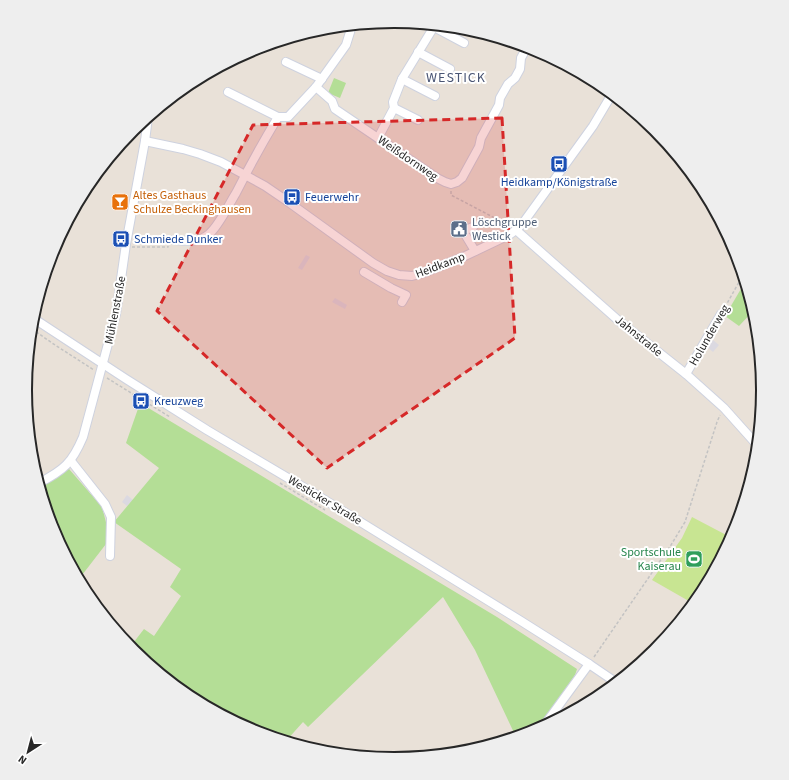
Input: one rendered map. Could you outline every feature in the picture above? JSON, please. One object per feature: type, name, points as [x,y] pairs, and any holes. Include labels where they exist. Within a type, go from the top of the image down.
[{"type":"street","points":[[378,138],[394,108],[393,102],[402,79],[432,30]]},
{"type":"street","points":[[228,92],[278,117],[288,117],[322,79],[346,45],[351,31]]},
{"type":"street","points":[[444,31],[464,43]]},
{"type":"street","points":[[418,52],[450,68]]},
{"type":"street","name":"Weißdornweg","points":[[316,87],[332,101],[334,109],[437,178],[451,184],[462,178],[480,147],[481,138],[499,105],[500,98],[508,84],[515,78],[520,69],[521,58],[524,52]]},
{"type":"street","points":[[286,62],[322,79]]},
{"type":"street","points":[[402,79],[435,96]]},
{"type":"street","name":"Heidkamp","points":[[145,141],[184,149],[221,162],[270,190],[373,263],[387,271],[399,275],[412,276],[424,273],[475,251],[509,235],[516,230],[575,152],[609,99]]},
{"type":"street","points":[[394,108],[418,120]]},
{"type":"street","points":[[174,240],[189,242],[199,240],[209,234],[218,224],[278,117]]},
{"type":"street","name":"Mühlenstraße","points":[[44,479],[64,468],[71,461],[83,437],[116,314],[147,127]]},
{"type":"street","points":[[473,226],[464,231],[475,251]]},
{"type":"street","name":"Jahnstraße","points":[[516,230],[619,321],[686,374],[724,408],[753,440]]},
{"type":"street","points":[[381,282],[387,271]]},
{"type":"street","points":[[364,272],[406,295],[402,302]]},
{"type":"street","name":"Holunderweg","points":[[686,374],[721,314]]},
{"type":"street","name":"Westicker Straße","points":[[39,322],[201,426],[374,530],[612,679]]},
{"type":"street","points":[[71,461],[105,504],[110,517],[110,556]]},
{"type":"street","points":[[550,717],[589,664]]},
{"type":"path","points":[[451,184],[451,194],[516,230]]},
{"type":"path","points":[[126,247],[168,247],[174,240]]},
{"type":"path","name":"Holunderweg","points":[[721,314],[739,281]]},
{"type":"path","points":[[589,664],[671,545],[685,522],[717,422],[724,408]]},
{"type":"highlighted area","points":[[502,118],[515,338],[327,468],[157,311],[253,125]]},
{"type":"shaded area","points":[[306,255],[310,257],[302,270],[298,268]]},
{"type":"shaded area","points":[[335,298],[347,305],[345,309],[332,302]]},
{"type":"shaded area","points":[[713,340],[719,345],[713,352],[707,347]]},
{"type":"shaded area","points":[[127,495],[133,500],[127,506],[122,502]]},
{"type":"green space","points":[[334,78],[346,83],[340,98],[328,93]]},
{"type":"green space","points":[[741,288],[749,315],[739,326],[725,316]]},
{"type":"green space","points":[[140,403],[497,617],[577,669],[575,675],[544,719],[514,732],[475,650],[443,597],[308,727],[303,722],[290,737],[234,715],[213,704],[174,677],[134,641],[144,629],[154,636],[181,596],[170,587],[181,569],[114,522],[159,468],[126,443]]},
{"type":"green space","points":[[69,469],[102,507],[108,530],[106,544],[83,574],[60,529],[45,484]]},
{"type":"green space","name":"Sportschule Kaiserau","points":[[692,517],[726,535],[708,571],[688,601],[652,580],[682,538]]},
{"type":"place","name":"Heidkamp/Königstraße","points":[[559,164]]},
{"type":"place","name":"Feuerwehr","points":[[292,197]]},
{"type":"place","name":"Altes Gasthaus Schulze Beckinghausen","points":[[120,202]]},
{"type":"place","name":"Löschgruppe Westick","points":[[459,229]]},
{"type":"place","name":"Schmiede Dunker","points":[[121,239]]},
{"type":"place","name":"Kreuzweg","points":[[141,401]]},
{"type":"place","name":"Sportschule Kaiserau","points":[[694,559]]},
{"type":"district","name":"WESTICK","points":[[456,77]]}]
